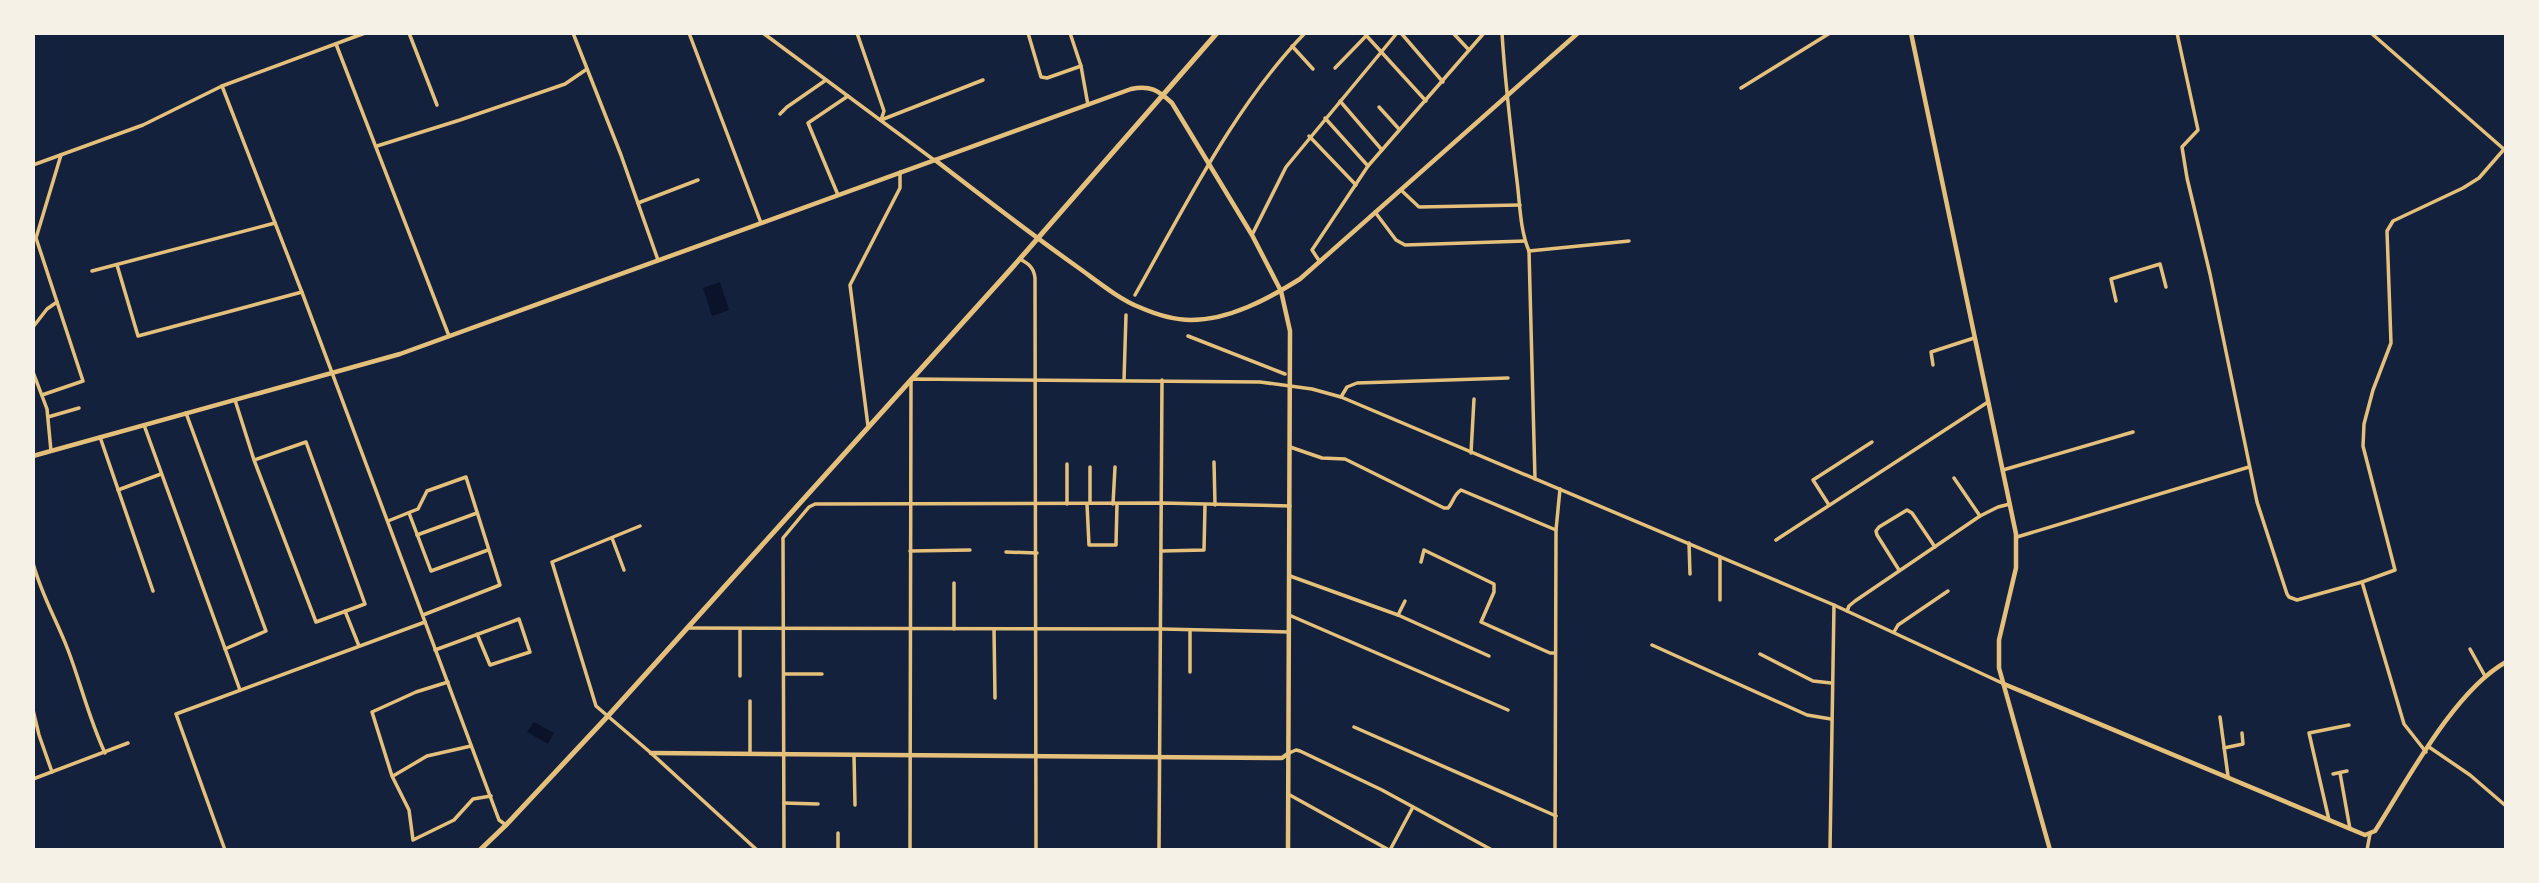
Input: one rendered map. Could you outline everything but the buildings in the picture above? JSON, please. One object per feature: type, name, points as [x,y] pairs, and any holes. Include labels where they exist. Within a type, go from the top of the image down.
[{"type":"highway","points":[[480,850],[607,717],[1038,239],[1217,33]]},
{"type":"main road","points":[[934,160],[1038,239],[1131,303],[1164,315],[1189,320],[1214,318],[1242,309],[1281,291],[1320,262],[1578,33]]},
{"type":"main road","points":[[1911,33],[2016,538],[2016,568],[1999,648],[2000,668],[2050,850]]},
{"type":"main road","points":[[33,456],[400,354],[1088,105],[1144,86],[1150,87],[1164,96],[1180,115],[1208,166],[1252,234],[1281,291],[1290,331],[1288,850]]},
{"type":"main road","points":[[2004,684],[2228,776],[2361,835],[2375,831],[2461,702],[2485,676],[2506,662]]},
{"type":"main road","points":[[651,753],[1282,758],[1289,753]]},
{"type":"street","points":[[33,165],[143,125],[222,86],[365,33]]},
{"type":"street","points":[[409,33],[437,105]]},
{"type":"street","points":[[573,33],[658,260]]},
{"type":"street","points":[[689,33],[761,223]]},
{"type":"street","points":[[763,33],[934,160]]},
{"type":"street","points":[[857,33],[884,111],[881,120]]},
{"type":"street","points":[[1028,33],[1041,77],[1047,78],[1081,66]]},
{"type":"street","points":[[1070,33],[1081,66],[1088,105]]},
{"type":"street","points":[[1135,295],[1208,166],[1255,94],[1305,33]]},
{"type":"street","points":[[1252,234],[1286,167],[1339,100],[1399,33],[1443,82]]},
{"type":"street","points":[[1453,33],[1469,50]]},
{"type":"street","points":[[1320,262],[1312,250],[1368,166],[1485,33]]},
{"type":"street","points":[[1502,33],[1506,97],[1525,241],[1530,251],[1535,479]]},
{"type":"street","points":[[1741,88],[1830,33]]},
{"type":"street","points":[[2177,33],[2198,130],[2182,147],[2187,178],[2210,274],[2257,502],[2289,597],[2297,600],[2395,570],[2363,446],[2364,424],[2373,390],[2391,343],[2387,230],[2393,221],[2479,178],[2505,149],[2371,33]]},
{"type":"street","points":[[1335,68],[1365,35],[1426,101]]},
{"type":"street","points":[[336,44],[449,336]]},
{"type":"street","points":[[1292,46],[1313,69]]},
{"type":"street","points":[[376,146],[565,84],[587,69]]},
{"type":"street","points":[[780,114],[826,80]]},
{"type":"street","points":[[881,120],[983,80]]},
{"type":"street","points":[[222,86],[302,292],[499,820],[506,825]]},
{"type":"street","points":[[838,195],[808,123],[848,96]]},
{"type":"street","points":[[1339,100],[1382,149]]},
{"type":"street","points":[[1379,107],[1399,129]]},
{"type":"street","points":[[1325,118],[1368,166]]},
{"type":"street","points":[[1309,136],[1356,185]]},
{"type":"street","points":[[42,395],[83,381],[36,238],[61,155]]},
{"type":"street","points":[[868,426],[850,285],[900,188],[900,172]]},
{"type":"street","points":[[638,203],[698,180]]},
{"type":"street","points":[[1401,190],[1419,207],[1520,205]]},
{"type":"street","points":[[1375,212],[1400,244],[1525,241]]},
{"type":"street","points":[[92,271],[275,223]]},
{"type":"street","points":[[1530,251],[1629,241]]},
{"type":"street","points":[[1020,259],[1035,272],[1036,850]]},
{"type":"street","points":[[2116,301],[2111,279],[2160,264],[2166,287]]},
{"type":"street","points":[[117,265],[138,336],[302,292]]},
{"type":"street","points":[[33,327],[47,309],[57,302]]},
{"type":"street","points":[[1124,380],[1126,314]]},
{"type":"street","points":[[1188,336],[1285,374]]},
{"type":"street","points":[[1933,365],[1930,352],[1974,338]]},
{"type":"street","points":[[33,372],[48,417],[51,451]]},
{"type":"street","points":[[1341,397],[1347,387],[1357,383],[1508,378]]},
{"type":"street","points":[[910,850],[911,379],[1260,382],[1341,397],[1834,605],[2004,684]]},
{"type":"street","points":[[1159,850],[1162,380]]},
{"type":"street","points":[[1471,453],[1474,399]]},
{"type":"street","points":[[235,400],[254,460],[316,622],[365,604],[306,442],[254,460]]},
{"type":"street","points":[[1776,540],[1988,402]]},
{"type":"street","points":[[48,417],[79,408]]},
{"type":"street","points":[[186,413],[266,631],[225,649]]},
{"type":"street","points":[[144,425],[240,691]]},
{"type":"street","points":[[2003,470],[2133,432]]},
{"type":"street","points":[[100,438],[153,591]]},
{"type":"street","points":[[1829,505],[1814,480],[1872,442]]},
{"type":"street","points":[[1290,447],[1322,458],[1345,459],[1444,508],[1451,505],[1461,490],[1556,530]]},
{"type":"street","points":[[1214,461],[1215,505]]},
{"type":"street","points":[[1067,464],[1067,504]]},
{"type":"street","points":[[1090,467],[1089,545],[1116,545],[1115,467]]},
{"type":"street","points":[[2016,538],[2249,467]]},
{"type":"street","points":[[118,490],[162,474]]},
{"type":"street","points":[[387,521],[418,509],[426,491],[466,477],[500,585],[423,615]]},
{"type":"street","points":[[1954,478],[1980,516]]},
{"type":"street","points":[[1555,850],[1556,530],[1560,489]]},
{"type":"street","points":[[784,850],[783,538],[809,507],[1162,503],[1290,506]]},
{"type":"street","points":[[1847,611],[1855,601],[1980,516],[2010,504]]},
{"type":"street","points":[[1162,551],[1204,550],[1205,505]]},
{"type":"street","points":[[1899,570],[1876,531],[1903,511],[1912,513],[1935,547]]},
{"type":"street","points":[[409,513],[430,571],[488,550]]},
{"type":"street","points":[[417,535],[477,513]]},
{"type":"street","points":[[785,518],[793,525]]},
{"type":"street","points":[[640,526],[552,562],[596,706],[757,850]]},
{"type":"street","points":[[611,538],[624,570]]},
{"type":"street","points":[[1689,543],[1690,574]]},
{"type":"street","points":[[909,551],[970,550]]},
{"type":"street","points":[[1422,562],[1424,550],[1494,584],[1494,592],[1481,622],[1555,653]]},
{"type":"street","points":[[1006,552],[1037,553]]},
{"type":"street","points":[[1720,557],[1720,600]]},
{"type":"street","points":[[33,564],[43,594],[69,652],[105,753]]},
{"type":"street","points":[[1290,576],[1398,615],[1489,656]]},
{"type":"street","points":[[2362,582],[2404,724],[2428,750],[2470,775],[2506,806]]},
{"type":"street","points":[[954,583],[954,629]]},
{"type":"street","points":[[1894,632],[1898,625],[1948,591]]},
{"type":"street","points":[[1398,615],[1405,601]]},
{"type":"street","points":[[1830,850],[1834,605]]},
{"type":"street","points":[[345,611],[359,646]]},
{"type":"street","points":[[1289,615],[1508,710]]},
{"type":"street","points":[[435,650],[477,634],[519,619],[530,652],[490,665],[477,634]]},
{"type":"street","points":[[225,850],[176,714],[425,622]]},
{"type":"street","points":[[687,627],[1190,629],[1289,632]]},
{"type":"street","points":[[740,629],[740,676]]},
{"type":"street","points":[[994,629],[995,698]]},
{"type":"street","points":[[1190,629],[1190,672]]},
{"type":"street","points":[[1651,645],[1807,715],[1831,719]]},
{"type":"street","points":[[2470,649],[2485,676]]},
{"type":"street","points":[[1760,654],[1813,681],[1832,683]]},
{"type":"street","points":[[784,674],[822,674]]},
{"type":"street","points":[[448,682],[415,692],[372,712],[392,776],[409,810],[413,840],[454,820],[473,799],[491,796]]},
{"type":"street","points":[[750,701],[750,754]]},
{"type":"street","points":[[34,714],[52,772]]},
{"type":"street","points":[[2220,717],[2228,776]]},
{"type":"street","points":[[2329,820],[2309,733],[2349,725]]},
{"type":"street","points":[[1354,727],[1556,816]]},
{"type":"street","points":[[2224,748],[2243,744],[2242,733]]},
{"type":"street","points":[[33,779],[128,743]]},
{"type":"street","points":[[392,776],[427,756],[471,746]]},
{"type":"street","points":[[1289,753],[1300,751],[1492,850]]},
{"type":"street","points":[[853,754],[855,805]]},
{"type":"street","points":[[2333,774],[2347,771]]},
{"type":"street","points":[[2340,773],[2350,829]]},
{"type":"street","points":[[1288,794],[1389,850],[1413,807]]},
{"type":"street","points":[[784,803],[818,804]]},
{"type":"street","points":[[838,833],[838,850]]},
{"type":"street","points":[[2367,850],[2370,834]]},
{"type":"water","points":[[720,282],[729,310],[712,316],[703,288]]},
{"type":"water","points":[[534,722],[554,733],[548,744],[527,732]]}]
